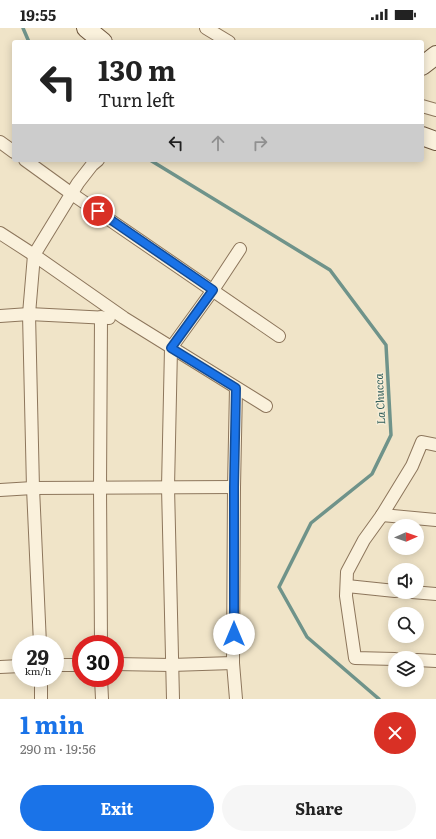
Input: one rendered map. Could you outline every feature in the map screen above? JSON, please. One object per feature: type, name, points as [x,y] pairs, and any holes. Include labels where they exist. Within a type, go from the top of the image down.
[{"type":"main road","points":[[86,28],[101,40]]},
{"type":"main road","points":[[424,64],[436,55]]},
{"type":"main road","points":[[424,137],[436,140]]},
{"type":"street","points":[[206,28],[226,40]]},
{"type":"street","points":[[424,107],[436,110]]},
{"type":"street","points":[[0,142],[12,151]]},
{"type":"street","points":[[28,162],[279,336]]},
{"type":"street","points":[[40,635],[33,488],[29,314],[34,255],[83,177],[96,162]]},
{"type":"street","points":[[0,233],[124,318],[266,406]]},
{"type":"street","points":[[173,699],[168,487],[171,348],[213,290],[240,249]]},
{"type":"street","points":[[0,316],[29,314],[124,318]]},
{"type":"street","points":[[101,317],[101,635]]},
{"type":"street","points":[[236,388],[234,487],[234,663],[236,699]]},
{"type":"street","points":[[388,659],[355,658],[346,596],[347,572],[352,560],[364,540],[382,515],[412,466],[422,442],[436,445]]},
{"type":"street","points":[[0,490],[100,487],[234,487]]},
{"type":"street","points":[[382,515],[436,520]]},
{"type":"street","points":[[347,586],[388,590]]},
{"type":"street","points":[[424,593],[436,594]]},
{"type":"street","points":[[424,660],[436,660]]},
{"type":"street","points":[[124,664],[171,665],[234,663]]},
{"type":"street","points":[[0,667],[12,666]]},
{"type":"street","points":[[41,687],[41,699]]},
{"type":"street","points":[[101,687],[102,699]]},
{"type":"waterway","name":"La Chucca","points":[[23,28],[28,40]]},
{"type":"waterway","name":"La Chucca","points":[[153,162],[330,270],[386,345],[391,435],[372,474],[311,523],[279,587],[307,637],[379,699]]},
{"type":"route","points":[[98,211],[213,290],[171,348],[236,388],[234,634]]}]
